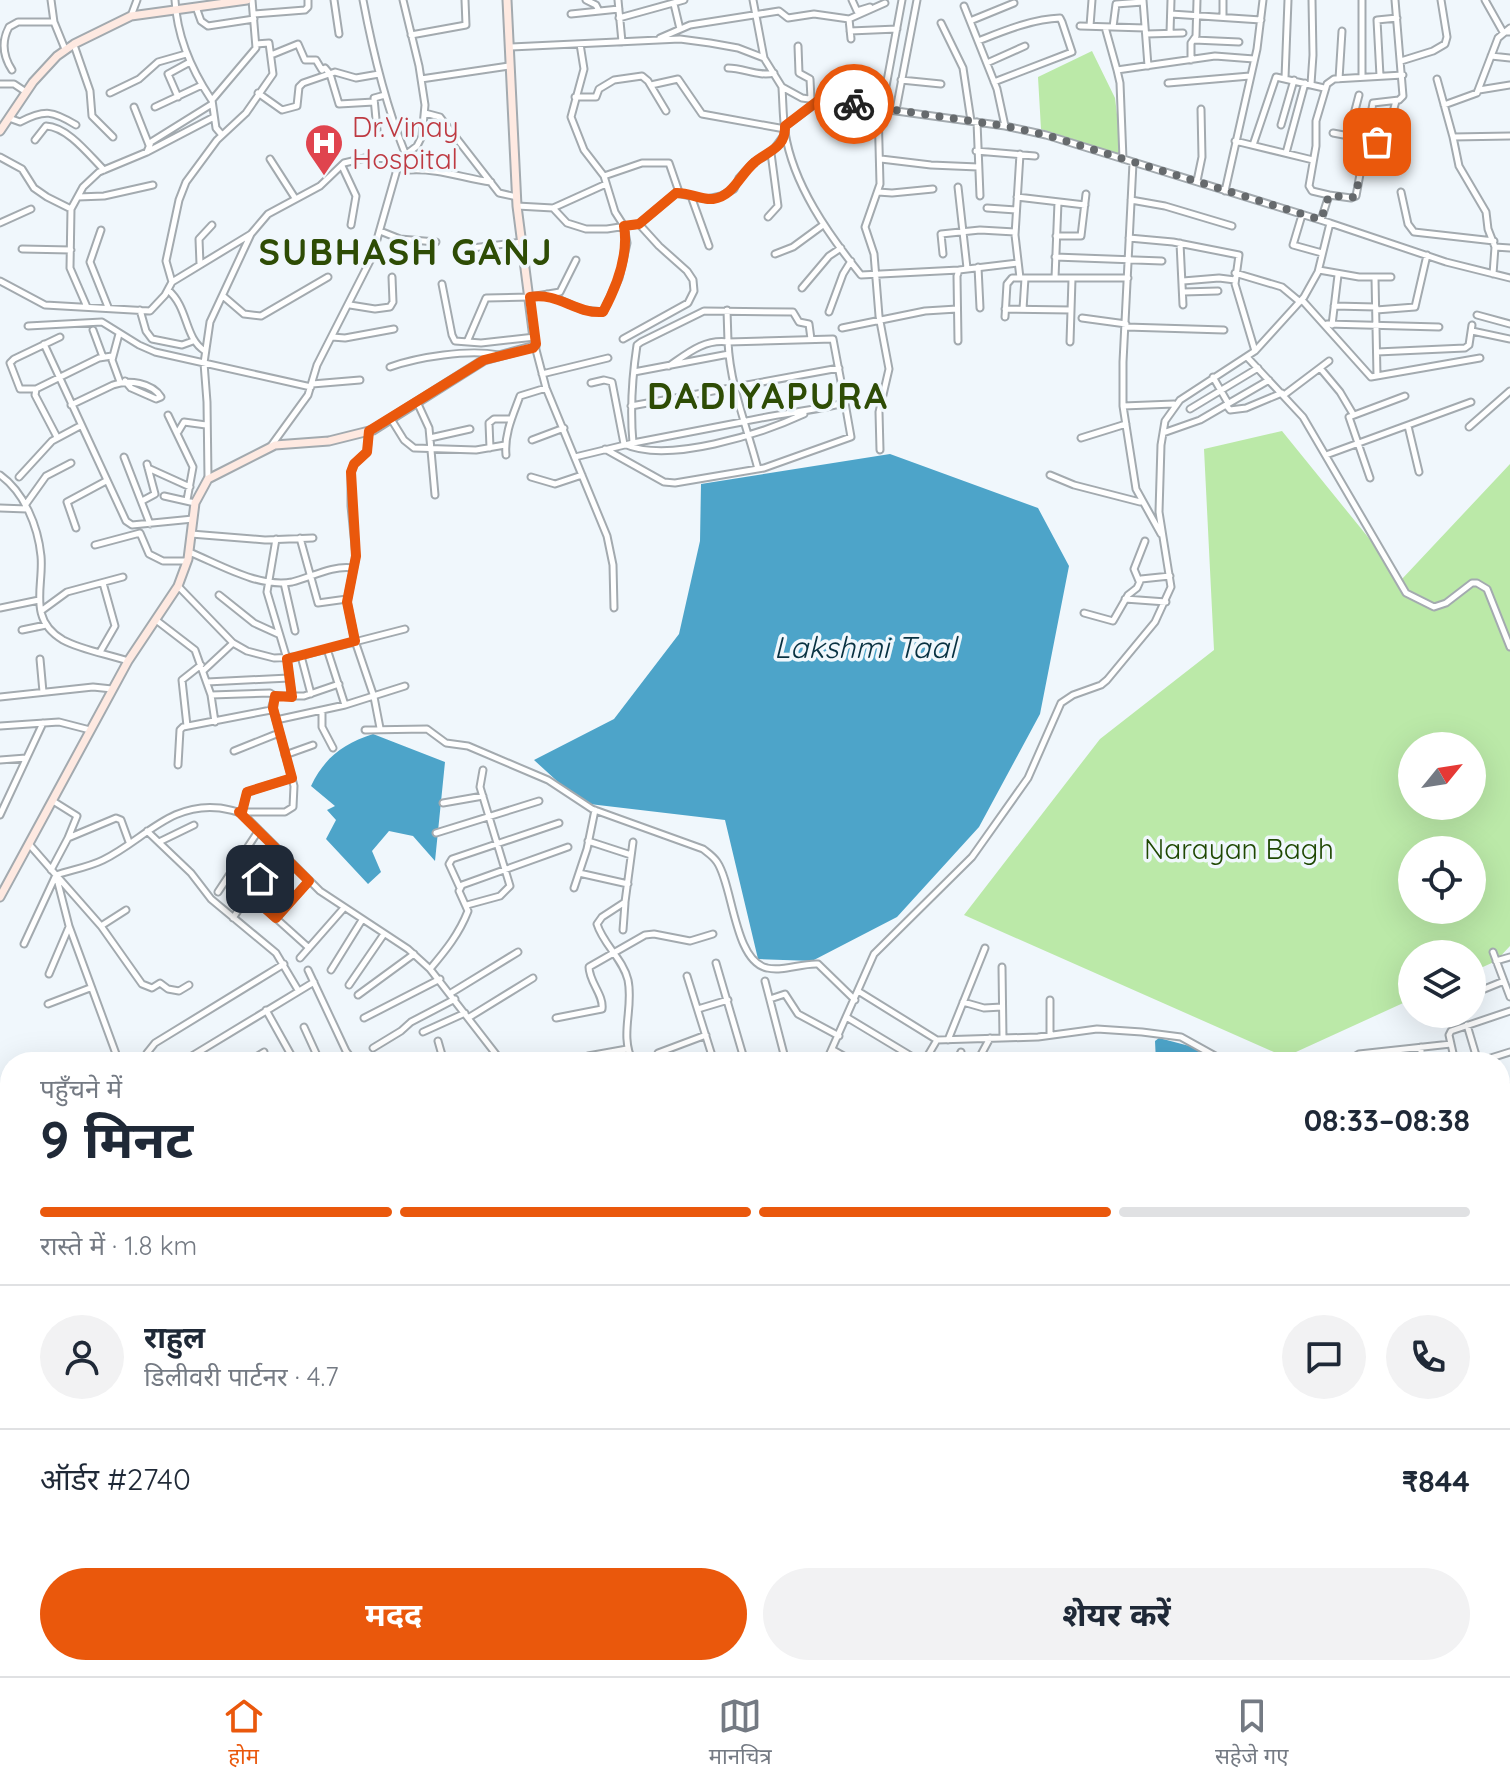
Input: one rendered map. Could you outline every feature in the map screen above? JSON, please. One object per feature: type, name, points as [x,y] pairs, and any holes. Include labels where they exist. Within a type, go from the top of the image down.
[{"type":"main road","points":[[0,131],[26,92],[65,49],[74,44],[131,16],[175,4],[196,6],[250,0]]},
{"type":"main road","points":[[0,897],[4,880],[29,844],[128,661],[178,586],[189,552],[193,519],[191,502],[208,479],[270,446],[329,441],[369,431],[477,364],[535,346],[517,201],[507,0]]},
{"type":"street","points":[[51,0],[54,22],[65,49]]},
{"type":"street","points":[[131,16],[137,0]]},
{"type":"street","points":[[149,149],[212,102],[255,51],[250,0]]},
{"type":"street","points":[[196,6],[201,21],[208,26],[305,10],[308,0]]},
{"type":"street","points":[[334,0],[339,34]]},
{"type":"street","points":[[363,0],[379,74],[405,153]]},
{"type":"street","points":[[270,446],[312,386],[317,365],[372,257],[400,159],[420,142],[425,113],[421,79],[403,0]]},
{"type":"street","points":[[411,35],[466,25],[465,0]]},
{"type":"street","points":[[586,0],[596,5],[599,11]]},
{"type":"street","points":[[618,0],[622,42]]},
{"type":"street","points":[[619,18],[684,0]]},
{"type":"street","points":[[753,0],[764,58],[782,87],[792,95],[974,121],[1046,135],[1427,255],[1510,278]]},
{"type":"street","points":[[852,0],[857,11],[901,2],[880,108],[881,174],[865,227],[873,250],[889,374],[879,407],[880,450]]},
{"type":"street","points":[[896,110],[917,0]]},
{"type":"street","points":[[1090,26],[1092,0]]},
{"type":"street","points":[[1170,33],[1171,0]]},
{"type":"street","points":[[1191,60],[1197,0]]},
{"type":"street","points":[[1223,0],[1223,16]]},
{"type":"street","points":[[1225,191],[1254,59],[1263,0]]},
{"type":"street","points":[[1285,78],[1288,0]]},
{"type":"street","points":[[1286,153],[1308,84],[1313,55],[1312,0]]},
{"type":"street","points":[[1362,0],[1362,77]]},
{"type":"street","points":[[1395,0],[1403,75],[1403,96],[1396,101],[1373,103],[1358,192],[1354,198],[1310,189],[1316,121],[1324,88],[1330,80],[1403,75]]},
{"type":"street","points":[[1401,61],[1445,44],[1447,37],[1441,0]]},
{"type":"street","points":[[1479,90],[1491,56],[1508,31],[1485,0]]},
{"type":"street","points":[[1113,27],[1116,4],[1143,1],[1148,66]]},
{"type":"street","points":[[657,40],[680,29],[779,11],[788,18],[814,14],[849,19],[885,3]]},
{"type":"street","points":[[970,21],[1014,3]]},
{"type":"street","points":[[175,4],[186,54],[212,102],[216,128],[222,135]]},
{"type":"street","points":[[674,4],[680,29]]},
{"type":"street","points":[[964,6],[994,82],[1005,126]]},
{"type":"street","points":[[571,14],[619,9]]},
{"type":"street","points":[[1171,14],[1261,20]]},
{"type":"street","points":[[978,41],[1050,19],[1060,18],[1062,22],[1072,52],[994,82]]},
{"type":"street","points":[[1380,76],[1377,20],[1397,18]]},
{"type":"street","points":[[849,19],[851,39]]},
{"type":"street","points":[[12,70],[4,46],[9,27],[18,22],[54,22]]},
{"type":"street","points":[[941,23],[963,68],[974,121],[980,196]]},
{"type":"street","points":[[1080,26],[1183,33]]},
{"type":"street","points":[[1105,27],[1120,83],[1123,159]]},
{"type":"street","points":[[850,31],[897,29]]},
{"type":"street","points":[[1339,79],[1342,31]]},
{"type":"street","points":[[511,47],[694,40],[738,48],[764,58]]},
{"type":"street","points":[[1194,40],[1239,42]]},
{"type":"street","points":[[172,282],[166,261],[179,200],[189,177],[222,135],[243,116],[273,74],[269,43],[256,44]]},
{"type":"street","points":[[74,44],[90,91],[92,116],[113,137]]},
{"type":"street","points":[[270,55],[298,44],[305,60],[316,60],[322,70],[325,68],[330,74],[339,104],[374,102]]},
{"type":"street","points":[[547,294],[583,310],[603,312],[619,278],[627,243],[624,226],[615,212],[604,176],[579,140],[571,117],[584,69],[580,44]]},
{"type":"street","points":[[798,46],[799,73],[810,79],[811,99]]},
{"type":"street","points":[[987,63],[1025,46]]},
{"type":"street","points":[[110,93],[142,77],[158,62],[186,54]]},
{"type":"street","points":[[1117,70],[1215,56],[1254,59]]},
{"type":"street","points":[[1491,56],[1510,58]]},
{"type":"street","points":[[178,97],[168,74],[190,62]]},
{"type":"street","points":[[421,79],[509,66]]},
{"type":"street","points":[[728,68],[750,70],[762,75],[774,73]]},
{"type":"street","points":[[258,93],[279,109],[293,108],[297,106],[301,85],[330,74],[356,78],[379,74]]},
{"type":"street","points":[[575,97],[596,97],[601,87],[618,79],[642,76],[666,111]]},
{"type":"street","points":[[1168,83],[1250,76]]},
{"type":"street","points":[[1253,145],[1274,79],[1285,78],[1324,88]]},
{"type":"street","points":[[651,85],[678,79],[702,114],[785,130]]},
{"type":"street","points":[[1437,79],[1459,166],[1485,210],[1494,244],[1493,274]]},
{"type":"street","points":[[901,80],[941,84]]},
{"type":"street","points":[[1281,125],[1294,80]]},
{"type":"street","points":[[0,84],[14,84],[26,92]]},
{"type":"street","points":[[155,107],[202,85]]},
{"type":"street","points":[[1444,105],[1468,98],[1479,90],[1510,85]]},
{"type":"street","points":[[782,87],[785,130],[799,181],[823,225],[861,275],[959,270],[1018,263]]},
{"type":"street","points":[[377,130],[374,102],[377,96],[385,95]]},
{"type":"street","points":[[1348,137],[1359,95]]},
{"type":"street","points":[[553,208],[567,223],[586,229],[639,224],[668,197],[679,192],[707,199],[721,196],[734,189],[739,178],[754,162],[771,153],[785,130],[819,100]]},
{"type":"street","points":[[1333,133],[1365,140],[1385,140],[1396,101]]},
{"type":"street","points":[[134,107],[149,149]]},
{"type":"street","points":[[1197,181],[1202,157],[1201,109]]},
{"type":"street","points":[[9,118],[20,122],[42,113],[55,113],[76,125]]},
{"type":"street","points":[[425,113],[440,117],[501,194],[517,201],[553,208],[606,184]]},
{"type":"street","points":[[87,307],[70,268],[71,209],[77,197],[91,179],[104,170],[214,117]]},
{"type":"street","points":[[35,140],[46,126],[51,126],[73,140],[104,170]]},
{"type":"street","points":[[1453,137],[1510,136]]},
{"type":"street","points":[[1235,141],[1313,160]]},
{"type":"street","points":[[976,151],[1035,156]]},
{"type":"street","points":[[768,217],[778,206],[771,153]]},
{"type":"street","points":[[1020,154],[1015,232],[1023,278],[1023,309]]},
{"type":"street","points":[[0,157],[22,169],[34,188],[71,209]]},
{"type":"street","points":[[208,479],[204,363],[210,322],[251,234],[268,214],[320,186],[342,166],[365,158],[400,159],[409,170],[431,169],[491,182]]},
{"type":"street","points":[[270,159],[295,198]]},
{"type":"street","points":[[881,159],[978,167]]},
{"type":"street","points":[[1361,171],[1377,171],[1397,160]]},
{"type":"street","points":[[604,176],[642,163],[669,163],[679,192]]},
{"type":"street","points":[[1133,163],[1123,406],[1136,489],[1141,503],[1162,536]]},
{"type":"street","points":[[342,166],[356,196],[351,225]]},
{"type":"street","points":[[77,197],[104,196],[153,185]]},
{"type":"street","points":[[958,187],[967,268]]},
{"type":"street","points":[[878,192],[933,189]]},
{"type":"street","points":[[1401,192],[1408,224],[1414,232],[1510,248]]},
{"type":"street","points":[[1056,236],[1081,236],[1086,194]]},
{"type":"street","points":[[691,195],[709,246]]},
{"type":"street","points":[[1321,220],[1329,195]]},
{"type":"street","points":[[1017,197],[1085,205]]},
{"type":"street","points":[[1131,200],[1165,206],[1232,226]]},
{"type":"street","points":[[1055,278],[1058,202]]},
{"type":"street","points":[[987,208],[1016,210]]},
{"type":"street","points":[[0,223],[31,209]]},
{"type":"street","points":[[1302,215],[1293,245],[1323,253]]},
{"type":"street","points":[[836,1052],[833,1050],[874,954],[963,868],[1028,778],[1061,703],[1107,680],[1139,644],[1166,602],[1171,587],[1159,512],[1165,421],[1176,404],[1255,351],[1301,301],[1319,270],[1330,223]]},
{"type":"street","points":[[623,339],[688,303],[694,291],[693,280],[687,271],[639,224]]},
{"type":"street","points":[[200,265],[199,239],[212,225]]},
{"type":"street","points":[[775,254],[793,247],[823,225]]},
{"type":"street","points":[[101,230],[90,262],[108,307]]},
{"type":"street","points":[[943,254],[941,234],[985,230],[1015,232]]},
{"type":"street","points":[[380,231],[400,239],[436,242]]},
{"type":"street","points":[[0,281],[45,305],[150,311],[172,282],[251,234]]},
{"type":"street","points":[[1129,238],[1180,243],[1239,255],[1235,277],[1255,351]]},
{"type":"street","points":[[472,248],[523,242]]},
{"type":"street","points":[[1180,243],[1183,305]]},
{"type":"street","points":[[802,288],[829,256],[841,248]]},
{"type":"street","points":[[22,249],[71,250]]},
{"type":"street","points":[[1334,306],[1415,307],[1427,255]]},
{"type":"street","points":[[1055,257],[1162,261]]},
{"type":"street","points":[[467,342],[486,298],[530,297],[562,291],[576,260]]},
{"type":"street","points":[[829,312],[851,261]]},
{"type":"street","points":[[978,267],[980,308]]},
{"type":"street","points":[[958,341],[959,270]]},
{"type":"street","points":[[1319,270],[1338,275],[1391,277]]},
{"type":"street","points":[[1329,324],[1338,275]]},
{"type":"street","points":[[223,296],[244,314],[261,316],[328,277]]},
{"type":"street","points":[[350,305],[375,309],[390,307],[393,302],[392,277]]},
{"type":"street","points":[[1183,281],[1235,277],[1282,287],[1329,324],[1368,375],[1480,358]]},
{"type":"street","points":[[1005,317],[1007,281],[1023,278],[1128,278]]},
{"type":"street","points":[[1375,278],[1377,376]]},
{"type":"street","points":[[1070,342],[1072,279]]},
{"type":"street","points":[[442,284],[453,339],[467,342],[536,337]]},
{"type":"street","points":[[168,290],[186,314],[193,341],[205,351]]},
{"type":"street","points":[[1183,292],[1218,291]]},
{"type":"street","points":[[842,328],[925,311],[957,309]]},
{"type":"street","points":[[1005,309],[1071,310]]},
{"type":"street","points":[[140,310],[146,331],[152,339],[182,345],[193,341]]},
{"type":"street","points":[[727,310],[733,387],[758,469]]},
{"type":"street","points":[[633,443],[631,406],[637,345],[641,342],[697,313],[727,310],[793,312],[799,322],[809,324],[811,339]]},
{"type":"street","points":[[1477,315],[1510,324]]},
{"type":"street","points":[[1082,318],[1126,325],[1224,330]]},
{"type":"street","points":[[28,326],[102,322],[149,350],[204,363],[312,386],[360,380]]},
{"type":"street","points":[[1329,324],[1439,327]]},
{"type":"street","points":[[1377,352],[1465,348],[1469,345],[1472,328],[1510,339]]},
{"type":"street","points":[[332,337],[345,338],[394,329]]},
{"type":"street","points":[[93,330],[103,357]]},
{"type":"street","points":[[71,405],[123,382],[132,381],[157,391],[161,394],[160,399],[123,382],[112,356],[119,334]]},
{"type":"street","points":[[60,337],[10,363],[20,389],[36,389],[58,376],[112,356]]},
{"type":"street","points":[[604,449],[670,483],[758,469],[851,437],[833,339],[713,341],[669,366]]},
{"type":"street","points":[[44,344],[80,426],[129,524],[193,519]]},
{"type":"street","points":[[535,346],[546,388],[611,550],[614,608]]},
{"type":"street","points":[[390,367],[407,361],[480,352],[499,355]]},
{"type":"street","points":[[634,372],[729,354]]},
{"type":"street","points":[[1247,357],[1312,429],[1406,593],[1434,607],[1446,603],[1467,585],[1482,585],[1487,589],[1510,647]]},
{"type":"street","points":[[542,374],[608,358]]},
{"type":"street","points":[[1213,377],[1230,410],[1239,410],[1283,394],[1329,361]]},
{"type":"street","points":[[631,406],[839,368]]},
{"type":"street","points":[[1190,409],[1258,368]]},
{"type":"street","points":[[1320,368],[1353,414]]},
{"type":"street","points":[[591,383],[609,380],[614,385],[624,444]]},
{"type":"street","points":[[1163,433],[1200,420],[1269,380]]},
{"type":"street","points":[[506,455],[511,419],[520,396],[546,388]]},
{"type":"street","points":[[36,389],[35,395],[57,437]]},
{"type":"street","points":[[1469,427],[1510,391]]},
{"type":"street","points":[[1370,478],[1349,419],[1353,414],[1405,396]]},
{"type":"street","points":[[417,402],[428,425],[435,495]]},
{"type":"street","points":[[1326,455],[1471,402]]},
{"type":"street","points":[[575,457],[624,444],[845,403]]},
{"type":"street","points":[[1123,406],[1176,404]]},
{"type":"street","points":[[624,444],[643,451],[663,451],[749,435],[812,410]]},
{"type":"street","points":[[164,496],[191,502],[193,467],[168,415]]},
{"type":"street","points":[[391,419],[409,446],[414,448],[476,450],[505,445]]},
{"type":"street","points":[[490,448],[490,421],[511,419]]},
{"type":"street","points":[[177,433],[184,422],[206,425]]},
{"type":"street","points":[[1081,438],[1126,424]]},
{"type":"street","points":[[19,477],[57,437],[80,426]]},
{"type":"street","points":[[1408,426],[1419,472]]},
{"type":"street","points":[[532,440],[564,428]]},
{"type":"street","points":[[430,438],[470,429]]},
{"type":"street","points":[[369,431],[367,452],[354,464],[351,472],[356,548],[347,599],[355,641],[374,697],[380,728]]},
{"type":"street","points":[[124,457],[150,524]]},
{"type":"street","points":[[27,507],[46,476],[71,463]]},
{"type":"street","points":[[142,501],[155,494],[147,466],[190,487]]},
{"type":"street","points":[[0,475],[18,490],[27,507],[41,558],[39,600],[46,625],[65,641],[128,661]]},
{"type":"street","points":[[531,477],[555,484],[582,475]]},
{"type":"street","points":[[1050,475],[1074,485],[1141,503]]},
{"type":"street","points":[[76,528],[67,502],[106,481]]},
{"type":"street","points":[[0,508],[27,507]]},
{"type":"street","points":[[95,545],[140,533],[149,554],[163,561],[187,561]]},
{"type":"street","points":[[191,534],[313,538]]},
{"type":"street","points":[[300,538],[318,603],[347,599]]},
{"type":"street","points":[[276,539],[267,582],[268,595],[287,659],[292,697]]},
{"type":"street","points":[[1139,582],[1134,569],[1145,541]]},
{"type":"street","points":[[189,552],[267,582],[284,583],[341,566],[353,568]]},
{"type":"street","points":[[1084,613],[1113,621],[1125,599],[1143,578],[1170,576]]},
{"type":"street","points":[[41,611],[67,592],[123,577]]},
{"type":"street","points":[[100,652],[115,626],[103,583]]},
{"type":"street","points":[[284,583],[295,631]]},
{"type":"street","points":[[178,586],[233,643],[247,651],[287,659],[405,629]]},
{"type":"street","points":[[219,595],[254,623],[279,635]]},
{"type":"street","points":[[1125,599],[1166,602]]},
{"type":"street","points":[[0,608],[39,600]]},
{"type":"street","points":[[156,620],[193,647],[211,695],[215,722]]},
{"type":"street","points":[[22,630],[46,625]]},
{"type":"street","points":[[187,726],[182,680],[233,643]]},
{"type":"street","points":[[327,649],[345,705]]},
{"type":"street","points":[[301,656],[311,694]]},
{"type":"street","points":[[40,659],[43,692]]},
{"type":"street","points":[[207,682],[289,678]]},
{"type":"street","points":[[211,695],[270,693],[292,697],[339,684]]},
{"type":"street","points":[[276,720],[345,705],[405,686]]},
{"type":"street","points":[[0,697],[93,687],[112,689]]},
{"type":"street","points":[[53,873],[104,860],[147,831],[197,806],[241,812],[291,811],[296,798],[273,708],[275,696]]},
{"type":"street","points":[[178,765],[180,730],[273,708]]},
{"type":"street","points":[[322,710],[322,727],[333,748]]},
{"type":"street","points":[[0,726],[59,722],[90,730]]},
{"type":"street","points":[[0,815],[43,723]]},
{"type":"street","points":[[365,730],[427,729],[446,743],[468,746],[548,780],[595,810],[703,849],[720,867],[741,938],[757,963],[773,969],[818,964],[855,1000]]},
{"type":"street","points":[[234,751],[279,733]]},
{"type":"street","points":[[285,755],[313,745]]},
{"type":"street","points":[[0,760],[26,758]]},
{"type":"street","points":[[467,905],[504,893],[510,886],[480,787],[483,770]]},
{"type":"street","points":[[241,812],[247,792],[292,778]]},
{"type":"street","points":[[443,803],[483,796]]},
{"type":"street","points":[[24,944],[77,816],[53,801]]},
{"type":"street","points":[[436,833],[539,801]]},
{"type":"street","points":[[574,888],[595,810]]},
{"type":"street","points":[[241,812],[309,881],[343,909],[414,954],[430,969],[494,1052]]},
{"type":"street","points":[[68,838],[119,818],[129,842]]},
{"type":"street","points":[[430,969],[457,935],[468,911],[450,861],[559,823]]},
{"type":"street","points":[[159,842],[194,825]]},
{"type":"street","points":[[218,892],[259,830]]},
{"type":"street","points":[[147,831],[191,873],[211,899],[269,947],[284,964],[298,990]]},
{"type":"street","points":[[588,841],[631,855]]},
{"type":"street","points":[[623,930],[633,842]]},
{"type":"street","points":[[29,844],[101,926],[142,984],[152,988],[162,983],[168,989],[179,991],[189,985]]},
{"type":"street","points":[[460,888],[568,847]]},
{"type":"street","points":[[233,918],[270,863]]},
{"type":"street","points":[[53,873],[90,988],[115,1052]]},
{"type":"street","points":[[579,873],[628,884]]},
{"type":"street","points":[[276,918],[309,881]]},
{"type":"street","points":[[249,894],[309,948]]},
{"type":"street","points":[[625,902],[602,917],[597,924],[628,981],[628,1052]]},
{"type":"street","points":[[300,958],[343,909]]},
{"type":"street","points":[[101,926],[126,910]]},
{"type":"street","points":[[331,970],[362,920]]},
{"type":"street","points":[[49,974],[69,926]]},
{"type":"street","points":[[349,985],[384,934]]},
{"type":"street","points":[[556,1018],[602,1009],[603,1003],[589,967],[649,934],[690,941],[713,934]]},
{"type":"street","points":[[948,1040],[985,948]]},
{"type":"street","points":[[373,1048],[518,952]]},
{"type":"street","points":[[1493,952],[1510,997]]},
{"type":"street","points":[[358,995],[414,954]]},
{"type":"street","points":[[1496,961],[1510,957]]},
{"type":"street","points":[[716,963],[742,1052]]},
{"type":"street","points":[[148,1052],[155,1043],[284,964]]},
{"type":"street","points":[[1002,967],[1003,1038]]},
{"type":"street","points":[[308,970],[347,1052]]},
{"type":"street","points":[[687,976],[711,1052]]},
{"type":"street","points":[[423,1032],[467,1016],[533,978]]},
{"type":"street","points":[[364,1018],[440,979]]},
{"type":"street","points":[[765,981],[783,1052]]},
{"type":"street","points":[[198,1052],[314,982]]},
{"type":"street","points":[[1486,990],[1507,985]]},
{"type":"street","points":[[48,1004],[90,988]]},
{"type":"street","points":[[858,991],[937,1040],[1050,1035],[1097,1029],[1172,1035],[1208,1052]]},
{"type":"street","points":[[770,999],[785,994],[798,1014],[839,1036]]},
{"type":"street","points":[[698,1009],[728,1000]]},
{"type":"street","points":[[1050,1000],[1050,1035]]},
{"type":"street","points":[[963,1002],[984,1008],[1002,1007]]},
{"type":"street","points":[[266,1010],[289,1052]]},
{"type":"street","points":[[1486,1019],[1510,1011]]},
{"type":"street","points":[[848,1018],[906,1052]]},
{"type":"street","points":[[304,1027],[315,1052]]},
{"type":"street","points":[[1453,1052],[1450,1032],[1460,1028]]},
{"type":"street","points":[[1468,1028],[1475,1052]]},
{"type":"street","points":[[661,1052],[706,1035]]},
{"type":"street","points":[[983,1052],[991,1038]]},
{"type":"street","points":[[929,1052],[937,1040]]},
{"type":"street","points":[[438,1041],[441,1052]]},
{"type":"street","points":[[1377,1052],[1451,1044]]},
{"type":"street","points":[[1421,1047],[1421,1052]]},
{"type":"street","points":[[610,1052],[627,1049]]},
{"type":"green space","points":[[1092,51],[1115,98],[1122,155],[1041,129],[1038,77]]},
{"type":"green space","name":"Narayan Bagh","points":[[1282,431],[1402,579],[1510,464],[1510,946],[1496,961],[1486,966],[1486,940],[1398,940],[1398,1005],[1296,1052],[1274,1052],[964,915],[1100,739],[1214,650],[1204,449]]},
{"type":"water","name":"Lakshmi Taal","points":[[890,454],[1038,508],[1069,566],[1040,714],[979,827],[897,917],[812,961],[758,959],[725,820],[581,803],[534,760],[614,719],[679,634],[700,541],[701,484]]},
{"type":"water","points":[[373,734],[445,762],[435,861],[413,836],[389,831],[372,851],[381,872],[368,884],[326,839],[336,820],[327,810],[335,806],[311,786],[322,767],[336,753]]},
{"type":"water","points":[[1159,1038],[1203,1052],[1156,1052],[1155,1041]]},
{"type":"way so far","points":[[854,104],[1046,135],[1321,220],[1329,195],[1356,196],[1365,140],[1377,142]]},
{"type":"place","name":"Dr.Vinay Hospital","points":[[324,177]]},
{"type":"district","name":"SUBHASH GANJ","points":[[406,252]]},
{"type":"district","name":"DADIYAPURA","points":[[768,396]]},
{"type":"route","points":[[260,879],[249,894],[276,918],[309,881],[239,812],[242,812],[247,792],[292,778],[273,708],[275,696],[292,697],[287,659],[355,641],[347,608],[348,587],[356,556],[351,472],[354,464],[367,452],[369,431],[484,360],[533,348],[536,344],[530,297],[547,294],[583,310],[603,312],[619,278],[627,243],[624,226],[639,224],[676,193],[713,199],[730,192],[754,162],[774,151],[785,134],[785,126],[819,100],[854,104]]}]
